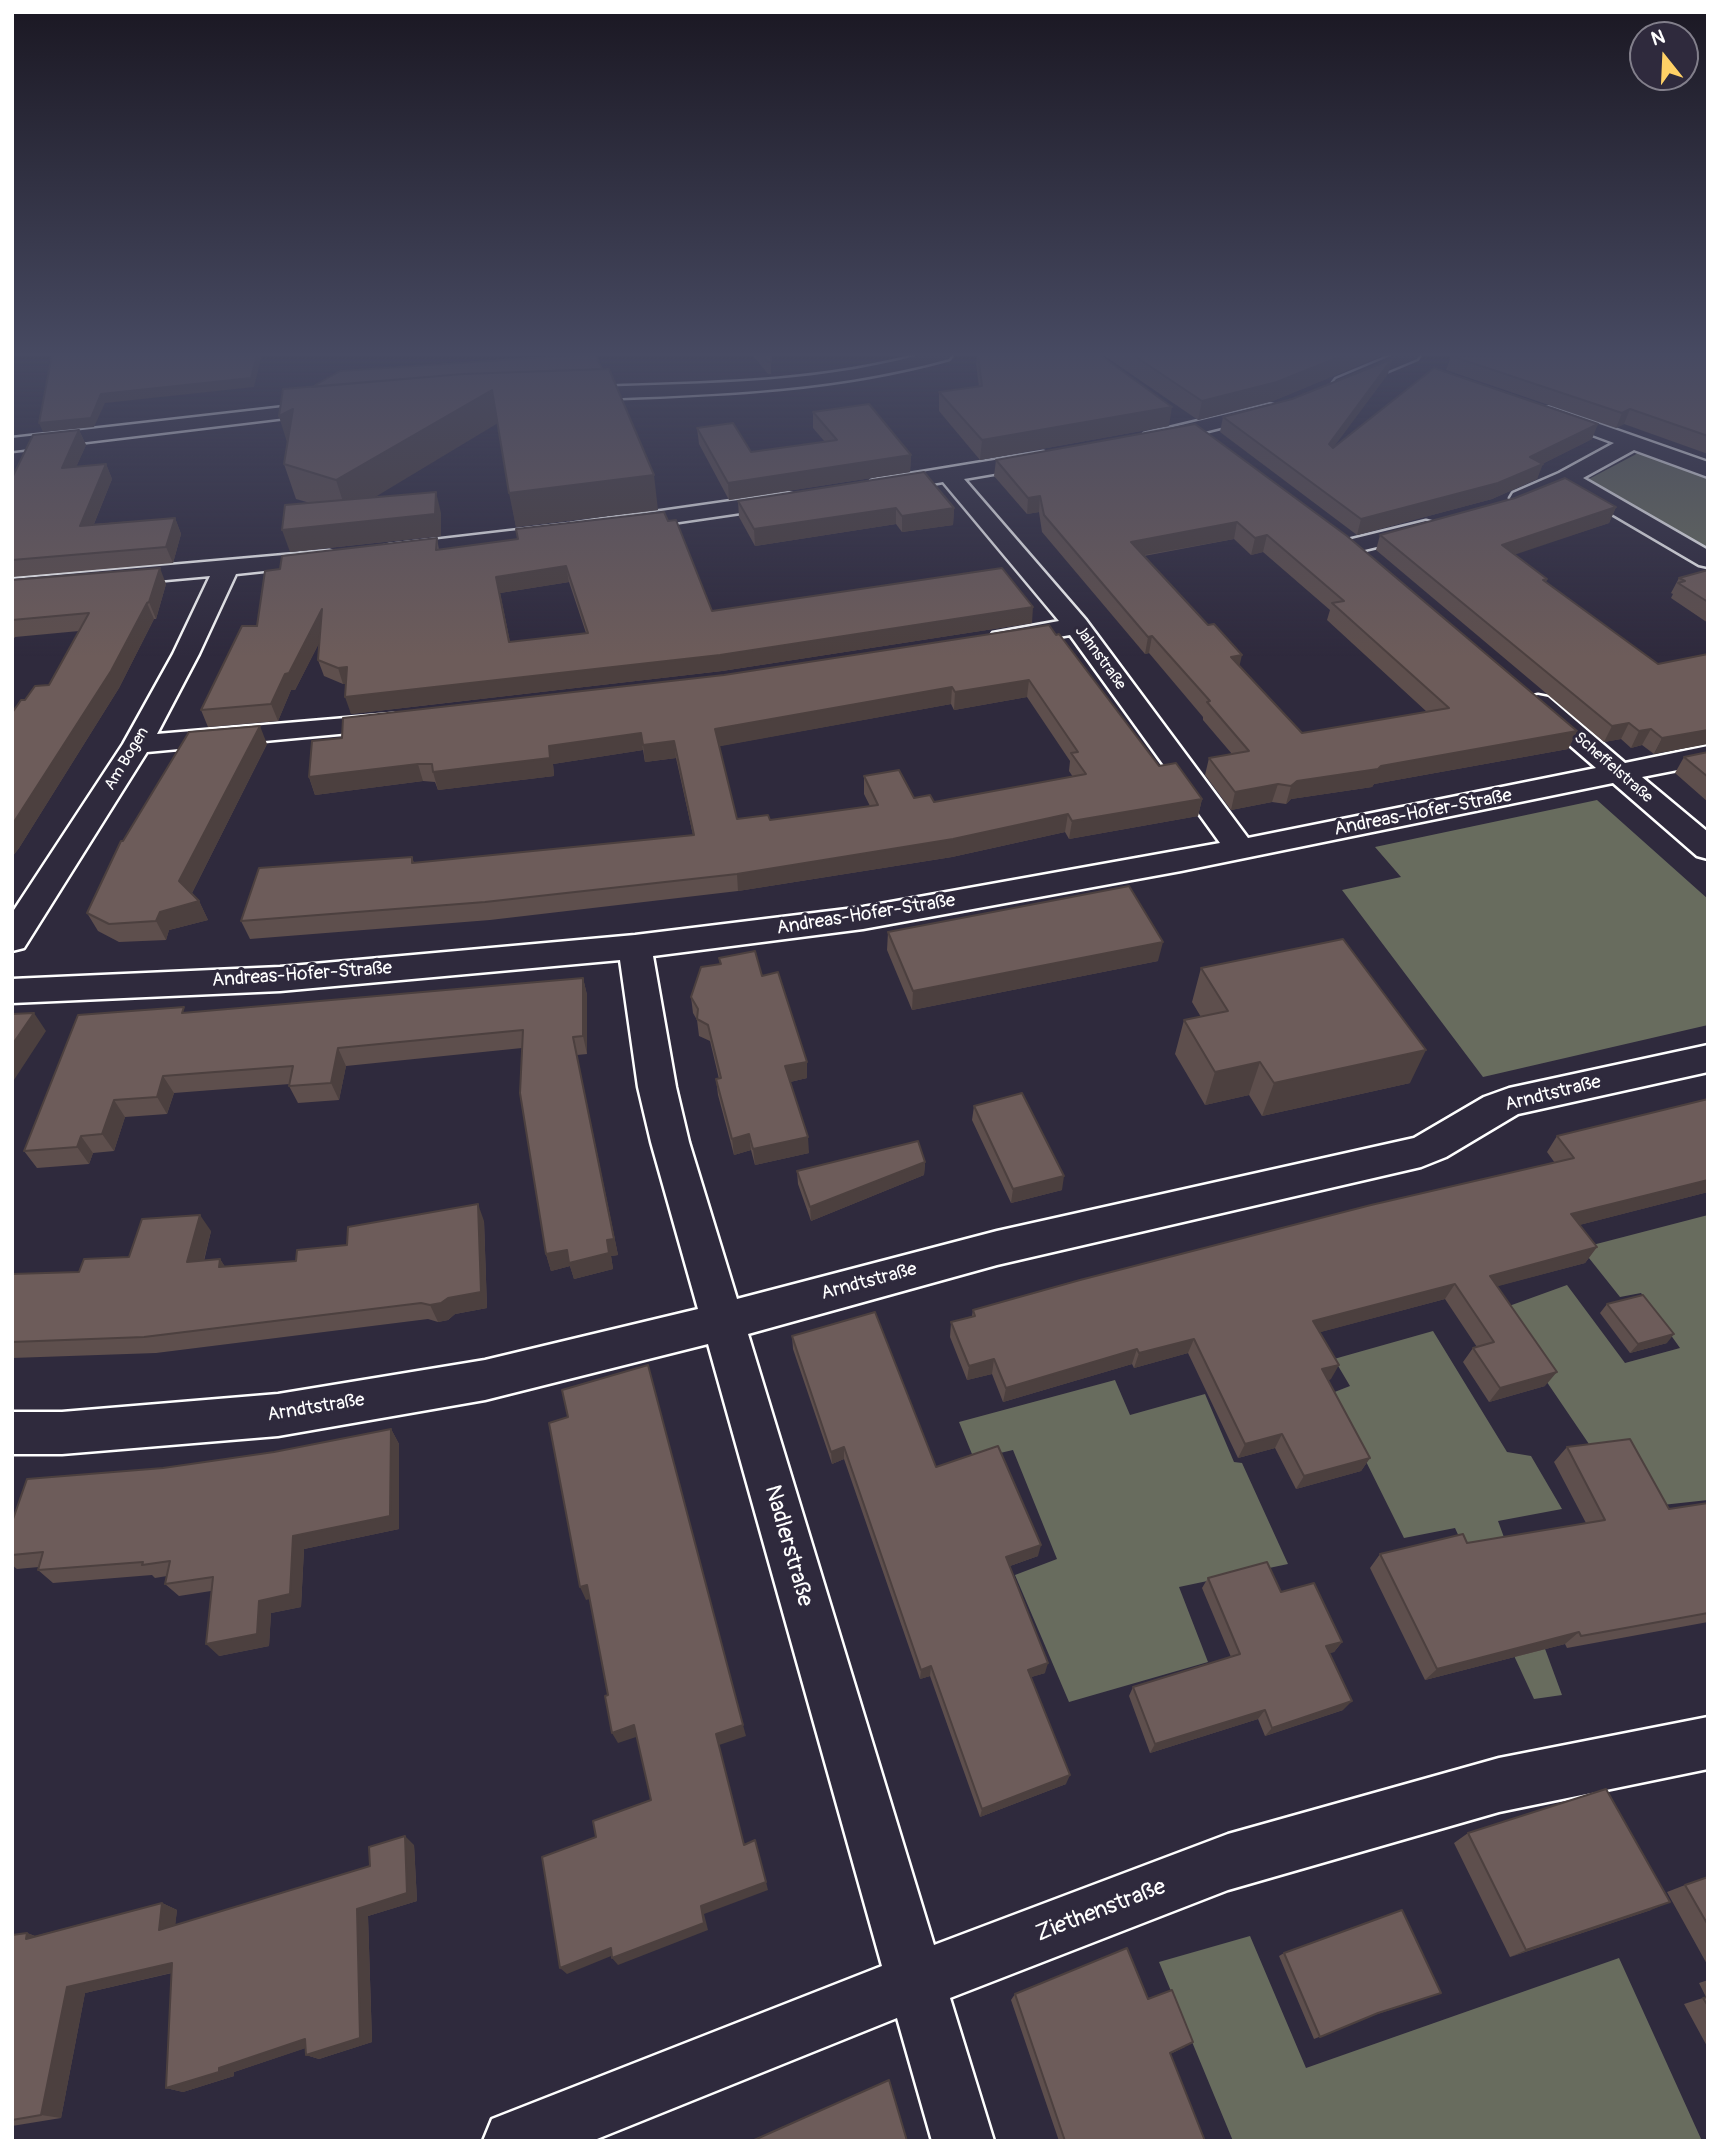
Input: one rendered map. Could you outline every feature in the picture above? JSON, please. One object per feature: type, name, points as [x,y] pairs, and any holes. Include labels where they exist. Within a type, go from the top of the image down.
[{"type":"street","points":[[858,489],[1065,455]]},
{"type":"street","points":[[1501,506],[1567,478],[1608,455]]},
{"type":"street","points":[[1669,455],[1708,470]]},
{"type":"street","name":"Jahnstraße","points":[[949,475],[1077,626],[1240,849]]},
{"type":"street","points":[[1567,478],[1707,559]]},
{"type":"street","points":[[12,587],[226,569],[570,531],[806,497]]},
{"type":"street","points":[[1352,546],[1448,522]]},
{"type":"street","points":[[1330,529],[1373,563]]},
{"type":"street","name":"Am Bogen","points":[[12,940],[137,744],[186,654],[226,569]]},
{"type":"street","points":[[981,643],[1077,626]]},
{"type":"street","name":"Scheffelstraße","points":[[1517,684],[1708,849]]},
{"type":"street","points":[[137,744],[420,719]]},
{"type":"street","name":"Andreas-Hofer-Straße","points":[[12,991],[280,979],[635,947],[863,918],[1240,849],[1708,755]]},
{"type":"street","name":"Nadlerstraße","points":[[635,947],[657,1087],[667,1131],[963,2141]]},
{"type":"street","name":"Arndtstraße","points":[[12,1433],[62,1433],[278,1415],[485,1380],[722,1322],[997,1248],[1421,1152],[1440,1145],[1509,1102],[1708,1058]]},
{"type":"street","name":"Ziethenstraße","points":[[514,2141],[915,1982],[1228,1862],[1499,1785],[1708,1743]]},
{"type":"green space","points":[[1634,455],[1654,455],[1708,476],[1708,548],[1587,480]]},
{"type":"green space","points":[[1597,800],[1708,899],[1708,1025],[1483,1077],[1342,890],[1401,877],[1375,847]]},
{"type":"green space","points":[[1708,1215],[1708,1500],[1653,1506],[1591,1447],[1498,1310],[1567,1285],[1625,1363],[1680,1348],[1641,1293],[1620,1297],[1581,1248]]},
{"type":"green space","points":[[1433,1331],[1507,1452],[1531,1456],[1562,1509],[1498,1521],[1562,1695],[1534,1699],[1455,1528],[1404,1538],[1332,1393],[1350,1386],[1334,1359]]},
{"type":"green space","points":[[1115,1380],[1130,1415],[1205,1394],[1234,1462],[1242,1463],[1288,1564],[1179,1587],[1208,1662],[1069,1702],[1015,1575],[1057,1559],[1013,1450],[974,1459],[959,1422]]},
{"type":"green space","points":[[1250,1936],[1306,2068],[1619,1958],[1702,2141],[1233,2141],[1159,1962]]},
{"type":"building","points":[[23,455],[68,455],[62,468],[106,464],[80,526],[175,518],[166,547],[12,560],[12,478]]},
{"type":"building","points":[[285,455],[379,455],[336,480],[284,464]]},
{"type":"building","points":[[503,455],[646,455],[654,475],[509,493]]},
{"type":"building","points":[[712,455],[908,455],[728,483]]},
{"type":"building","points":[[1021,455],[1238,455],[1347,536],[1577,731],[1381,766],[1378,769],[1297,781],[1291,786],[1278,784],[1235,792],[1209,758],[1249,751],[1207,702],[1210,701],[1152,636],[1148,637],[1044,515],[1040,496],[1028,498],[996,460]],"holes":[[[1237,522],[1255,538],[1267,535],[1344,601],[1332,603],[1449,708],[1302,733],[1231,657],[1242,655],[1214,624],[1208,625],[1131,542]]]},
{"type":"building","points":[[1275,455],[1533,455],[1530,457],[1543,464],[1498,483],[1361,519]]},
{"type":"building","points":[[924,472],[954,508],[902,516],[896,508],[754,529],[738,501]]},
{"type":"building","points":[[1565,478],[1616,507],[1502,545],[1547,579],[1543,580],[1658,664],[1708,654],[1708,730],[1662,738],[1651,729],[1639,731],[1629,723],[1612,726],[1380,535],[1515,498]]},
{"type":"building","points":[[436,492],[435,514],[282,530],[285,505]]},
{"type":"building","points":[[664,512],[668,521],[676,520],[712,611],[1002,568],[1033,607],[720,655],[345,697],[347,667],[338,668],[318,660],[322,609],[271,704],[201,710],[242,626],[257,626],[265,571],[280,569],[282,556],[437,538],[436,550],[518,539],[516,529]],"holes":[[[566,566],[588,633],[509,642],[496,577]]]},
{"type":"building","points":[[160,568],[149,602],[111,671],[12,825],[12,713],[35,686],[49,685],[89,613],[12,620],[12,580]]},
{"type":"building","points":[[1708,570],[1708,602],[1678,583],[1685,581],[1679,578]]},
{"type":"building","points":[[1049,625],[1056,635],[1059,634],[1159,766],[1176,763],[1202,799],[1072,821],[1068,814],[953,839],[737,874],[485,902],[241,921],[259,868],[412,857],[412,863],[694,835],[674,741],[643,745],[641,733],[549,746],[550,758],[433,772],[432,764],[418,764],[309,777],[312,741],[342,738],[343,718],[724,675]],"holes":[[[1029,680],[1078,752],[1071,753],[1086,774],[934,802],[930,795],[914,798],[899,770],[864,776],[878,805],[770,820],[768,815],[737,819],[715,729],[952,687],[955,692]]]},
{"type":"building","points":[[260,726],[179,881],[199,901],[160,912],[156,921],[109,924],[87,913],[121,841],[189,732]]},
{"type":"building","points":[[1708,752],[1708,777],[1684,757]]},
{"type":"building","points":[[1129,886],[1163,942],[913,991],[888,932]]},
{"type":"building","points":[[1343,939],[1426,1050],[1274,1083],[1260,1062],[1215,1072],[1184,1020],[1228,1011],[1201,968]]},
{"type":"building","points":[[755,951],[762,976],[778,972],[807,1062],[785,1066],[808,1137],[753,1149],[749,1134],[732,1139],[716,1079],[721,1078],[708,1025],[697,1019],[698,1009],[691,997],[701,967],[721,964],[719,958]]},
{"type":"building","points":[[583,978],[583,1036],[573,1037],[614,1239],[607,1240],[609,1253],[569,1263],[567,1250],[546,1254],[520,1093],[523,1030],[338,1048],[331,1083],[289,1086],[293,1066],[163,1076],[157,1097],[114,1100],[102,1134],[81,1136],[77,1147],[24,1151],[78,1015],[184,1007],[182,1013]]},
{"type":"building","points":[[34,1013],[12,1045],[12,1014]]},
{"type":"building","points":[[1022,1093],[1064,1176],[1013,1189],[974,1106]]},
{"type":"building","points":[[1708,1099],[1708,1180],[1571,1214],[1597,1247],[1490,1276],[1557,1372],[1500,1388],[1473,1348],[1494,1342],[1455,1284],[1313,1321],[1339,1365],[1322,1369],[1370,1458],[1304,1476],[1282,1434],[1245,1444],[1194,1339],[1139,1353],[1137,1349],[1006,1388],[994,1359],[969,1366],[951,1322],[975,1316],[973,1310],[1080,1280],[1371,1205],[1574,1158],[1557,1136]]},
{"type":"building","points":[[918,1141],[925,1162],[810,1207],[797,1171]]},
{"type":"building","points":[[478,1204],[481,1292],[448,1298],[441,1303],[430,1305],[421,1303],[144,1337],[12,1342],[12,1274],[79,1272],[84,1259],[129,1257],[142,1219],[200,1215],[187,1262],[220,1259],[219,1267],[296,1261],[297,1250],[347,1245],[348,1227]]},
{"type":"building","points":[[1643,1295],[1674,1334],[1638,1344],[1607,1304]]},
{"type":"building","points":[[875,1312],[936,1467],[998,1446],[1041,1545],[1006,1557],[1048,1663],[1028,1670],[1070,1775],[982,1809],[931,1666],[921,1670],[844,1447],[831,1452],[792,1336]]},
{"type":"building","points":[[648,1365],[743,1725],[716,1734],[744,1845],[755,1840],[766,1882],[701,1906],[704,1923],[612,1958],[611,1948],[560,1968],[542,1857],[596,1837],[593,1821],[651,1800],[634,1725],[612,1733],[605,1696],[608,1695],[587,1585],[580,1587],[549,1423],[568,1417],[562,1390]]},
{"type":"building","points":[[391,1429],[390,1516],[293,1536],[290,1594],[259,1601],[257,1634],[206,1644],[213,1577],[165,1584],[170,1561],[38,1570],[43,1552],[12,1555],[12,1522],[27,1479],[163,1468],[274,1452]]},
{"type":"building","points":[[1630,1439],[1669,1509],[1708,1503],[1708,1613],[1581,1636],[1579,1632],[1437,1669],[1380,1554],[1463,1534],[1467,1543],[1605,1520],[1567,1447]]},
{"type":"building","points":[[1267,1562],[1281,1592],[1314,1583],[1342,1642],[1326,1646],[1352,1701],[1272,1728],[1265,1710],[1155,1744],[1133,1687],[1240,1654],[1208,1578]]},
{"type":"building","points":[[1606,1789],[1670,1902],[1526,1950],[1468,1833]]},
{"type":"building","points":[[405,1836],[407,1893],[357,1909],[360,2038],[306,2055],[305,2039],[219,2068],[219,2072],[166,2088],[172,1963],[67,1987],[41,2115],[12,2120],[12,1935],[27,1933],[26,1939],[162,1903],[159,1930],[370,1866],[369,1847]]},
{"type":"building","points":[[1708,1877],[1708,1925],[1685,1885]]},
{"type":"building","points":[[1402,1910],[1441,1993],[1378,2013],[1320,2037],[1284,1953]]},
{"type":"building","points":[[1127,1948],[1148,1999],[1172,1990],[1193,2042],[1170,2053],[1205,2141],[1065,2141],[1015,1994]]},
{"type":"building","points":[[889,2080],[907,2141],[752,2141]]}]
